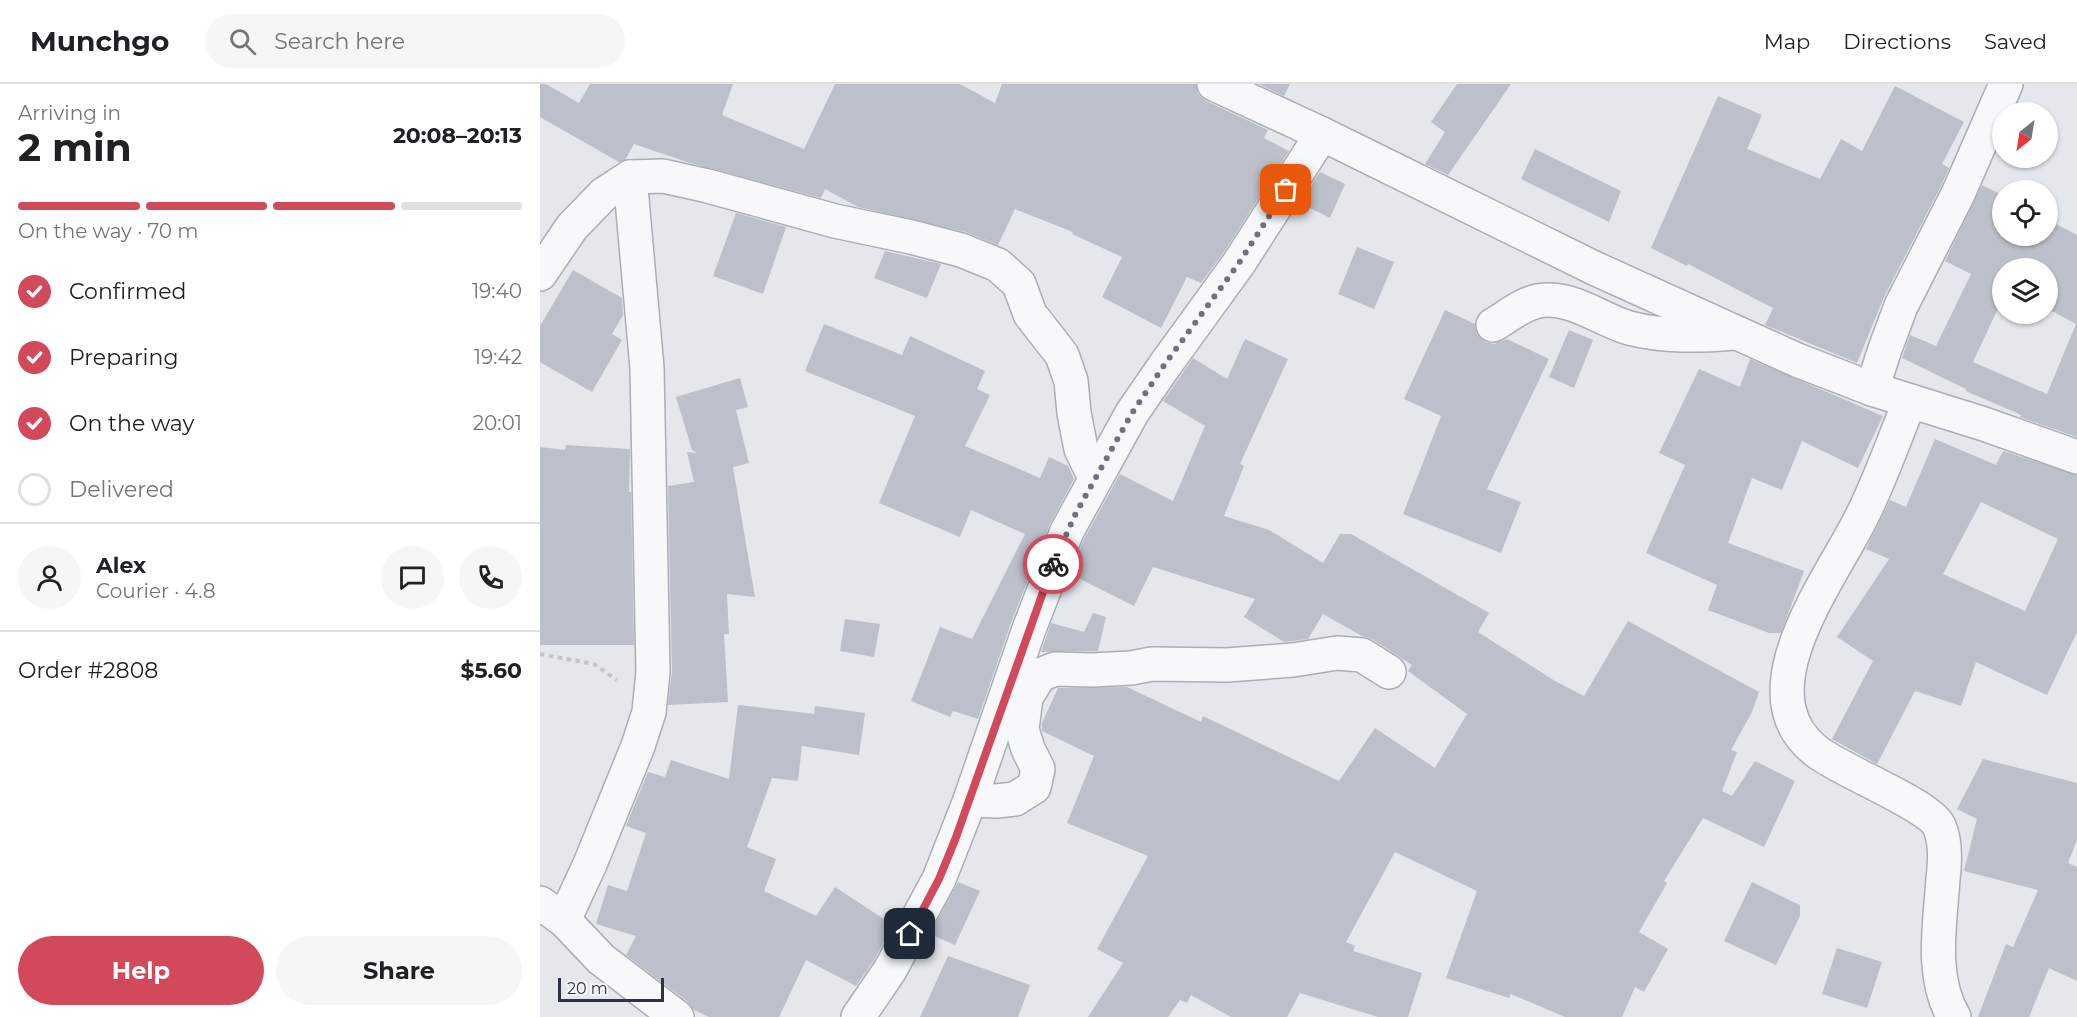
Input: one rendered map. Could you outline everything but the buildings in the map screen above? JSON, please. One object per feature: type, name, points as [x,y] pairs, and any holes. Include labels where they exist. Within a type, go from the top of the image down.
[{"type":"street","points":[[1214,84],[1322,134],[1594,268],[1797,360],[1872,389],[1984,423],[2077,457]]},
{"type":"street","points":[[1872,389],[1902,306],[1958,194],[2006,84]]},
{"type":"street","points":[[858,1017],[890,970],[939,879],[970,800],[1049,574],[1067,531],[1132,413],[1239,263],[1322,134]]},
{"type":"street","points":[[540,274],[572,227],[604,194],[630,177],[663,176],[835,221],[962,250],[998,265],[1019,284],[1030,314],[1062,355],[1071,381],[1081,448],[1095,478]]},
{"type":"street","points":[[630,177],[647,368],[653,662],[649,712],[638,746],[590,864],[552,911],[601,959],[676,1017]]},
{"type":"street","points":[[1493,325],[1523,307],[1538,302],[1553,301],[1573,304],[1628,327],[1655,333],[1680,336],[1739,333]]},
{"type":"street","points":[[1910,401],[1865,512],[1822,586],[1803,626],[1791,658],[1787,688],[1790,716],[1814,749],[1833,764],[1920,808],[1934,818],[1939,827],[1943,841],[1944,869],[1939,959],[1941,986],[1954,1017]]},
{"type":"street","points":[[970,800],[1016,799],[1034,787],[1038,769],[1022,729],[1026,697],[1040,675],[1055,669],[1131,668],[1152,663],[1227,664],[1293,660],[1337,653],[1362,656],[1389,672]]},
{"type":"path","points":[[540,654],[594,664],[620,681],[649,712]]},
{"type":"way so far","points":[[1053,564],[1076,513],[1132,413],[1239,263],[1286,190]]},
{"type":"route","points":[[910,934],[939,879],[955,840],[1053,564]]}]
